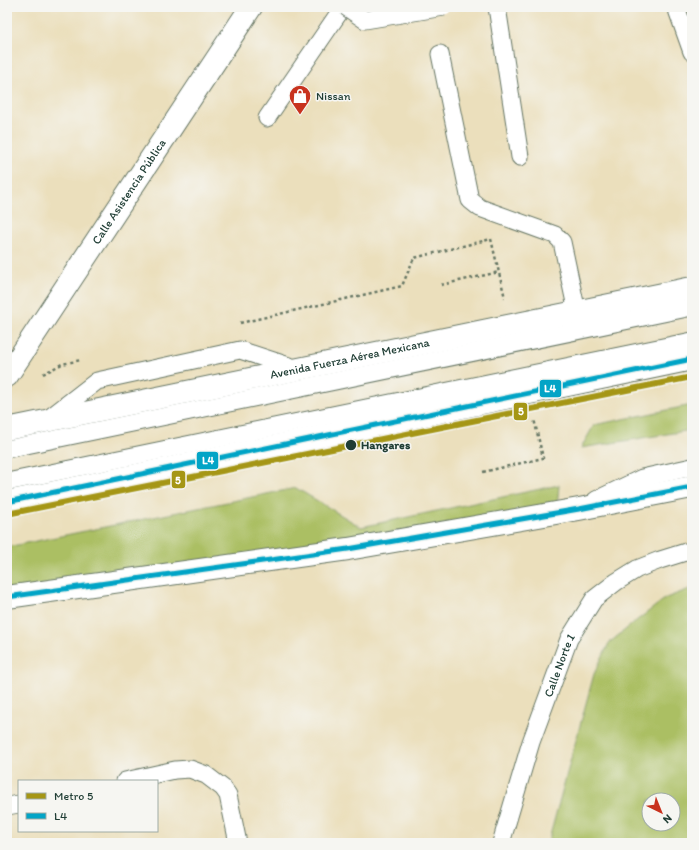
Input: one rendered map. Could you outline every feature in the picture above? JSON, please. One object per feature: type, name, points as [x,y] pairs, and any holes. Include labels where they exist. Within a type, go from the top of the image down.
[{"type":"main road","name":"Calle Asistencia Pública","points":[[7,376],[250,7]]},
{"type":"main road","name":"Avenida Fuerza Aérea Mexicana","points":[[7,429],[692,288]]},
{"type":"main road","points":[[7,502],[692,359]]},
{"type":"main road","points":[[7,597],[348,549],[579,509],[692,487]]},
{"type":"lane","points":[[267,118],[345,7],[365,20],[444,7]]},
{"type":"lane","points":[[497,7],[520,157]]},
{"type":"lane","points":[[676,7],[692,52]]},
{"type":"lane","points":[[440,54],[470,200],[480,208],[555,235],[562,242],[577,312]]},
{"type":"lane","points":[[7,449],[692,307]]},
{"type":"lane","points":[[7,482],[692,341]]},
{"type":"lane","points":[[46,420],[97,381],[240,350],[298,369]]},
{"type":"lane","points":[[579,509],[642,478],[692,468]]},
{"type":"lane","name":"Calle Norte 1","points":[[501,843],[531,742],[569,639],[594,599],[616,582],[637,569],[692,550]]},
{"type":"lane","points":[[130,780],[175,770],[190,769],[206,775],[223,788],[228,796],[238,843]]},
{"type":"lane","points":[[7,806],[18,804]]},
{"type":"path","points":[[239,323],[402,286],[414,258],[491,240],[499,272],[441,285]]},
{"type":"path","points":[[41,375],[62,364],[85,359]]},
{"type":"path","points":[[483,472],[543,458],[527,394]]},
{"type":"green space","points":[[692,405],[692,430],[581,448],[594,425]]},
{"type":"green space","points":[[559,485],[557,507],[7,593],[7,547],[296,488],[361,527]]},
{"type":"green space","points":[[692,588],[692,843],[548,843],[594,674],[609,643],[666,598]]},
{"type":"metro line","name":"5","points":[[7,514],[692,377]]},
{"type":"transit line","name":"L4","points":[[7,502],[692,359]]},
{"type":"transit line","name":"L4","points":[[7,597],[348,549],[579,509],[692,487]]},
{"type":"place","name":"Nissan","points":[[300,116]]},
{"type":"place","name":"Hangares","points":[[351,445]]}]
